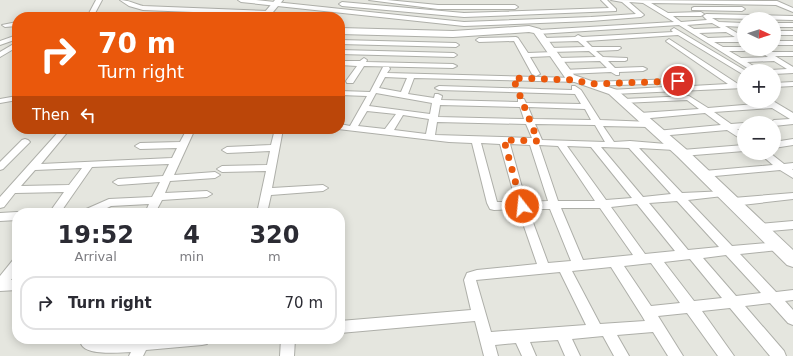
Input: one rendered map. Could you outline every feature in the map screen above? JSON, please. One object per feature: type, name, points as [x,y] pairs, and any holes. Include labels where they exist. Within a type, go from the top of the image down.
[{"type":"street","points":[[93,12],[99,0]]},
{"type":"street","points":[[123,0],[131,6],[143,8],[268,12],[278,2]]},
{"type":"street","points":[[241,0],[278,2],[464,24],[588,19],[641,15]]},
{"type":"street","points":[[372,0],[438,7],[513,3]]},
{"type":"street","points":[[422,34],[428,20],[442,0],[513,3]]},
{"type":"street","points":[[338,3],[432,14],[464,15],[614,10],[604,0]]},
{"type":"street","points":[[614,0],[747,9]]},
{"type":"street","points":[[623,0],[641,15],[680,33],[737,69]]},
{"type":"street","points":[[644,1],[746,64]]},
{"type":"street","points":[[513,3],[518,14]]},
{"type":"street","points":[[654,7],[687,4],[777,3],[793,10]]},
{"type":"street","points":[[687,4],[730,32],[737,35]]},
{"type":"street","points":[[762,10],[793,10]]},
{"type":"street","points":[[578,12],[612,38]]},
{"type":"street","points":[[666,15],[793,18]]},
{"type":"street","points":[[549,47],[570,30],[679,23],[737,24]]},
{"type":"street","points":[[5,25],[12,24]]},
{"type":"street","points":[[781,25],[793,25]]},
{"type":"street","points":[[345,42],[402,39],[457,39],[532,29],[549,47],[571,77],[578,92],[611,144]]},
{"type":"street","points":[[570,30],[626,82]]},
{"type":"street","points":[[692,31],[730,32]]},
{"type":"street","points":[[345,32],[402,39],[422,34],[457,39]]},
{"type":"street","points":[[526,54],[580,40],[680,33]]},
{"type":"street","points":[[781,33],[793,33]]},
{"type":"street","points":[[706,40],[737,37]]},
{"type":"street","points":[[0,43],[12,39]]},
{"type":"street","points":[[353,128],[366,108],[402,39]]},
{"type":"street","points":[[451,76],[457,39]]},
{"type":"street","points":[[478,40],[516,39],[526,54],[536,74]]},
{"type":"street","points":[[669,41],[737,84]]},
{"type":"street","points":[[781,43],[793,43]]},
{"type":"street","points":[[0,55],[12,47]]},
{"type":"street","points":[[549,47],[590,49],[618,48]]},
{"type":"street","points":[[549,47],[601,59],[625,58]]},
{"type":"street","points":[[721,49],[737,49]]},
{"type":"street","points":[[345,52],[454,55]]},
{"type":"street","points":[[350,81],[368,53]]},
{"type":"street","points":[[0,55],[12,54]]},
{"type":"street","points":[[781,54],[793,54]]},
{"type":"street","points":[[770,56],[793,71]]},
{"type":"street","points":[[740,60],[775,59]]},
{"type":"street","points":[[345,63],[453,66]]},
{"type":"street","points":[[784,65],[793,65]]},
{"type":"street","points":[[383,75],[513,78],[571,77],[613,70],[643,69]]},
{"type":"street","points":[[781,72],[793,71]]},
{"type":"street","points":[[388,132],[405,96],[412,75]]},
{"type":"street","points":[[430,137],[441,76]]},
{"type":"street","points":[[571,77],[614,92],[737,87]]},
{"type":"street","points":[[513,78],[522,105],[530,121],[554,205],[579,265]]},
{"type":"street","points":[[589,84],[678,81],[682,82],[691,89]]},
{"type":"street","points":[[781,85],[793,84]]},
{"type":"street","points":[[439,88],[578,92]]},
{"type":"street","points":[[345,93],[374,92],[437,102],[588,107]]},
{"type":"street","points":[[614,92],[679,150],[793,260]]},
{"type":"street","points":[[623,101],[689,98],[737,133]]},
{"type":"street","points":[[0,101],[12,99]]},
{"type":"street","points":[[640,116],[737,107]]},
{"type":"street","points":[[366,108],[434,118],[649,124]]},
{"type":"street","points":[[779,108],[793,117]]},
{"type":"street","points":[[781,122],[793,121]]},
{"type":"street","points":[[345,127],[430,137],[476,140],[630,144],[679,150],[737,148]]},
{"type":"street","points":[[659,133],[737,127]]},
{"type":"street","points":[[0,204],[7,194],[62,134]]},
{"type":"street","points":[[152,208],[189,134]]},
{"type":"street","points":[[263,208],[278,134]]},
{"type":"street","points":[[476,140],[492,203],[498,206],[602,204],[723,193]]},
{"type":"street","points":[[504,140],[522,206],[544,268]]},
{"type":"street","points":[[0,167],[25,142]]},
{"type":"street","points":[[560,142],[602,204],[691,307],[727,356]]},
{"type":"street","points":[[781,143],[793,142]]},
{"type":"street","points":[[594,143],[640,200],[734,302],[779,356]]},
{"type":"street","points":[[630,144],[728,251],[793,319]]},
{"type":"street","points":[[140,146],[184,145]]},
{"type":"street","points":[[227,150],[275,148]]},
{"type":"street","points":[[773,160],[793,175]]},
{"type":"street","points":[[33,167],[176,161]]},
{"type":"street","points":[[58,208],[90,164]]},
{"type":"street","points":[[704,174],[793,166]]},
{"type":"street","points":[[118,182],[166,179],[219,172],[271,168]]},
{"type":"street","points":[[7,194],[72,188]]},
{"type":"street","points":[[266,192],[323,188]]},
{"type":"street","points":[[98,208],[109,203],[207,194]]},
{"type":"street","points":[[733,202],[793,196]]},
{"type":"street","points":[[0,217],[12,216]]},
{"type":"street","points":[[760,228],[793,225]]},
{"type":"street","points":[[491,356],[470,280],[471,277],[476,275],[778,246]]},
{"type":"street","points":[[614,262],[676,356]]},
{"type":"street","points":[[563,266],[601,330],[622,356]]},
{"type":"street","points":[[12,269],[2,280],[0,286],[12,285]]},
{"type":"street","points":[[647,312],[793,295]]},
{"type":"street","points":[[345,327],[480,315]]},
{"type":"street","points":[[486,339],[656,326]]},
{"type":"street","points":[[562,334],[573,356]]},
{"type":"street","points":[[521,336],[529,356]]},
{"type":"street","points":[[87,344],[90,347],[138,350],[173,344]]},
{"type":"street","points":[[286,356],[287,344]]},
{"type":"route","points":[[522,206],[504,140],[538,141],[522,105],[513,78],[576,80],[589,84],[678,81]]}]
